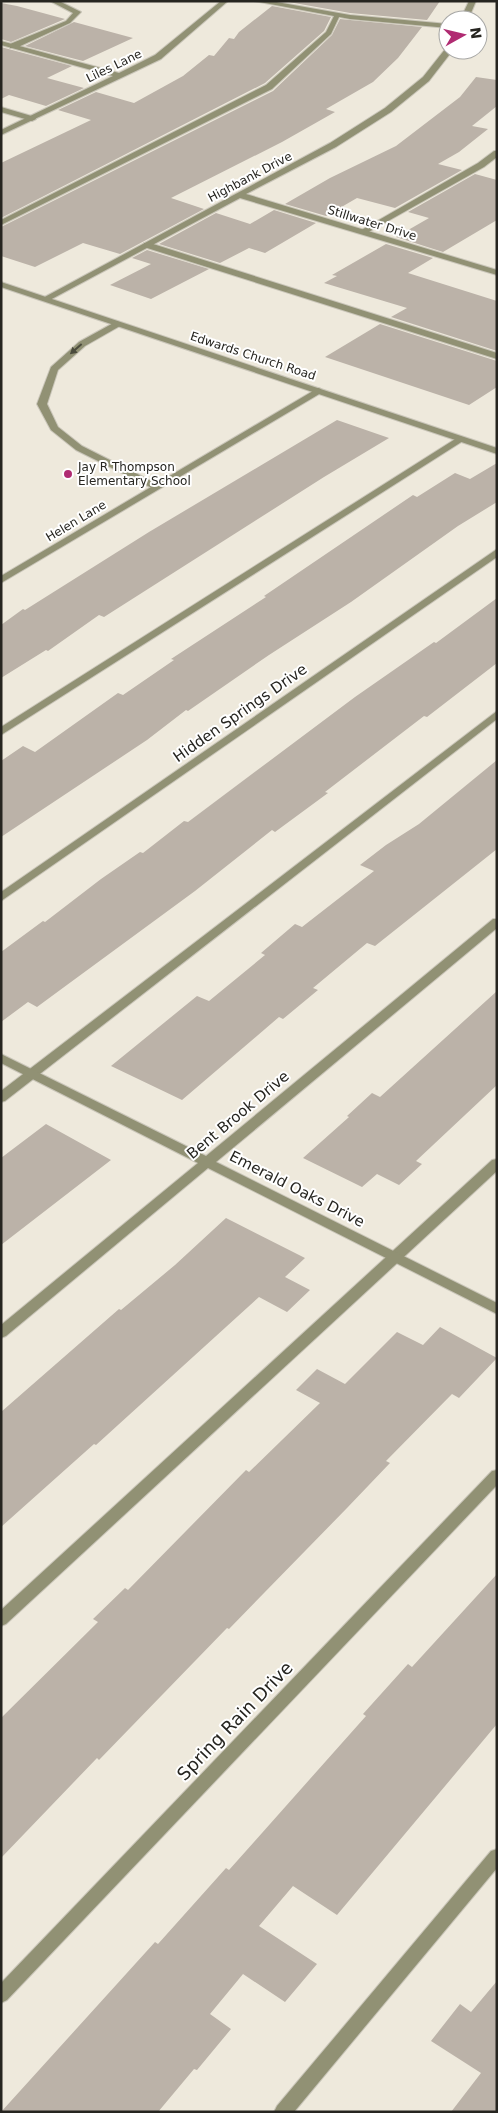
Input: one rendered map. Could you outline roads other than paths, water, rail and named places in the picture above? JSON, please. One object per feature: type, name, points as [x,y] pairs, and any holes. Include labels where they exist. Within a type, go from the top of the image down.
[{"type":"street","points":[[14,46],[68,22],[78,12],[53,1]]},
{"type":"street","name":"Liles Lane","points":[[1,133],[158,57],[225,1]]},
{"type":"street","points":[[257,1],[337,15],[438,25]]},
{"type":"street","points":[[1,223],[269,87],[329,33],[337,15]]},
{"type":"street","points":[[1,43],[120,76]]},
{"type":"street","name":"Highbank Drive","points":[[45,299],[332,145],[388,110],[426,79],[441,60]]},
{"type":"street","points":[[1,109],[32,119]]},
{"type":"street","points":[[362,232],[481,165],[497,153]]},
{"type":"street","name":"Stillwater Drive","points":[[240,195],[497,273]]},
{"type":"street","points":[[147,245],[497,356]]},
{"type":"street","points":[[486,270],[497,263]]},
{"type":"street","name":"Edwards Church Road","points":[[1,284],[497,451]]},
{"type":"street","points":[[117,324],[82,344],[54,369],[42,404],[54,428],[79,448],[156,487]]},
{"type":"street","name":"Helen Lane","points":[[1,580],[318,391]]},
{"type":"street","points":[[1,732],[460,439]]},
{"type":"street","name":"Hidden Springs Drive","points":[[1,898],[497,552]]},
{"type":"street","points":[[1,1098],[497,714]]},
{"type":"street","name":"Bent Brook Drive","points":[[1,1333],[497,922]]},
{"type":"street","name":"Emerald Oaks Drive","points":[[1,1058],[497,1309]]},
{"type":"street","points":[[1,1620],[497,1163]]},
{"type":"street","name":"Spring Rain Drive","points":[[1,1995],[497,1475]]},
{"type":"street","points":[[283,2112],[497,1856]]},
{"type":"place","name":"Jay R Thompson Elementary School","points":[[68,474]]}]
